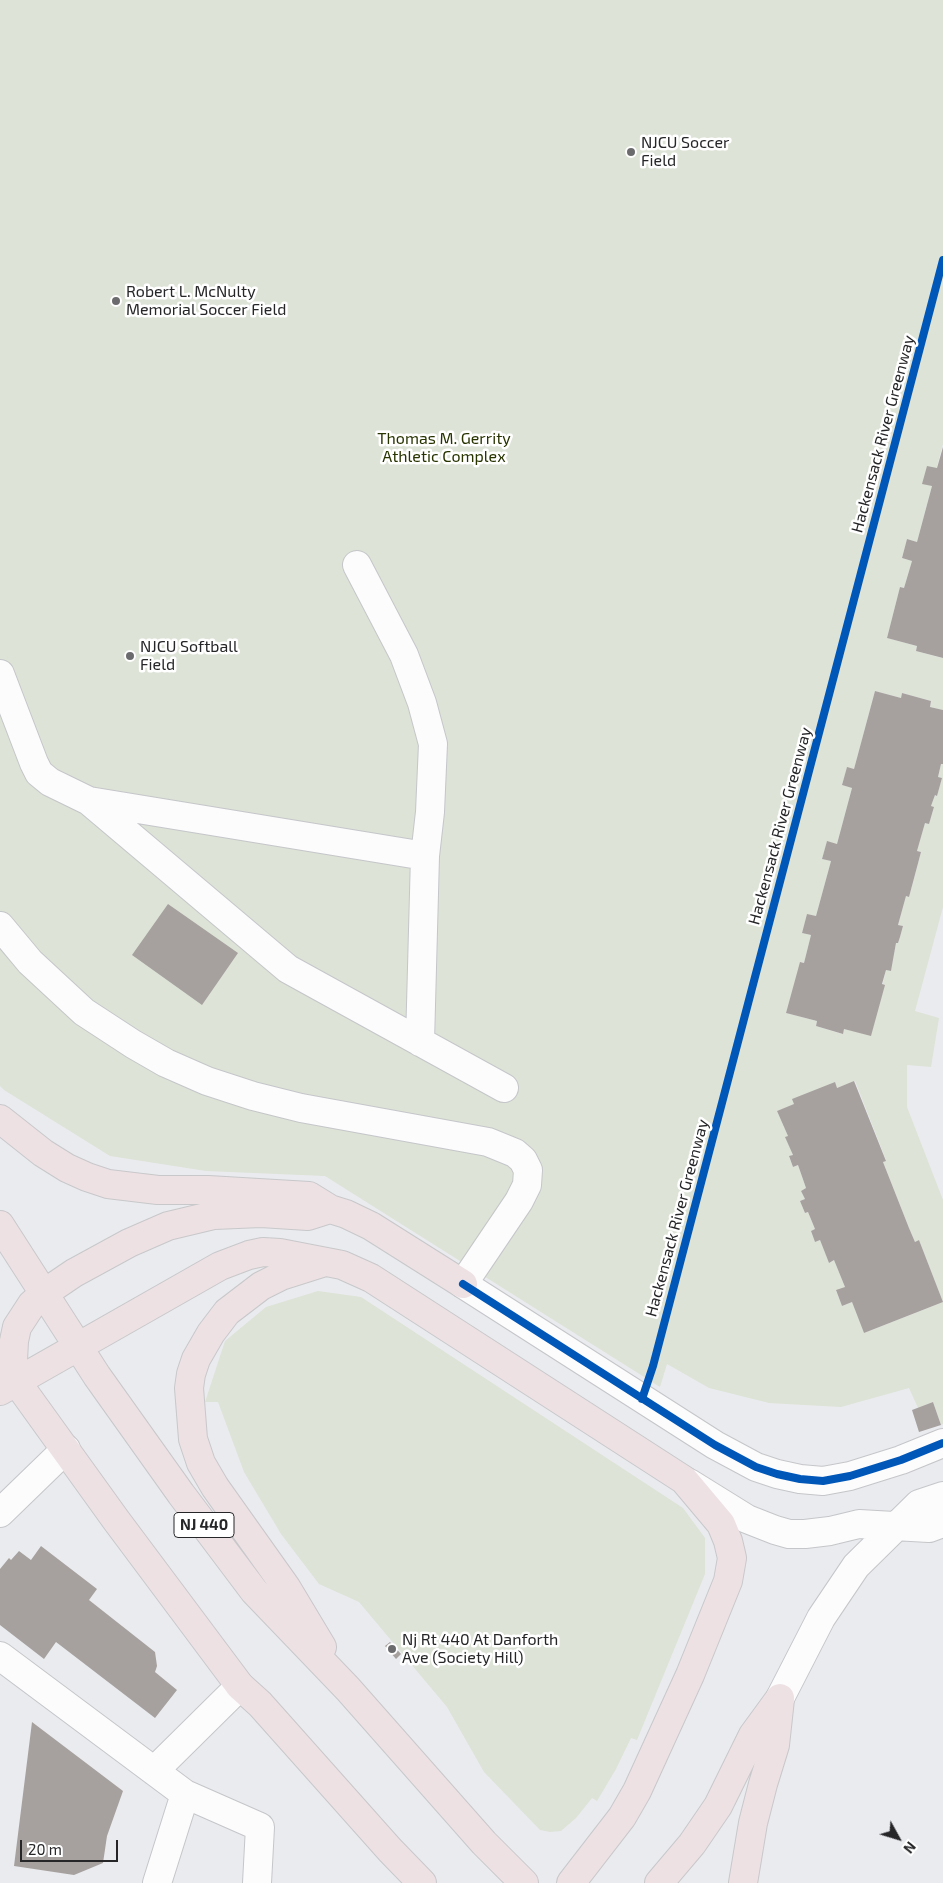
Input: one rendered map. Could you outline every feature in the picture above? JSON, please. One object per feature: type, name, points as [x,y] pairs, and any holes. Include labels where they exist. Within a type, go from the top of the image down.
[{"type":"highway","points":[[0,1120],[67,1168],[108,1184],[158,1190],[208,1190],[309,1196],[330,1209],[346,1214],[371,1226],[463,1284]]},
{"type":"highway","points":[[8,1386],[17,1327],[32,1304],[43,1294],[74,1273],[120,1248],[168,1226],[214,1216],[261,1213],[308,1216],[330,1209]]},
{"type":"highway","name":"NJ 440","points":[[0,1225],[78,1347],[181,1494],[254,1591],[348,1689],[484,1842],[524,1883]]},
{"type":"highway","points":[[8,1386],[220,1266],[263,1252],[280,1253],[342,1265],[371,1278],[684,1480],[721,1524],[732,1558],[728,1581],[697,1658],[637,1791],[622,1817],[571,1883]]},
{"type":"highway","points":[[325,1262],[281,1276],[261,1286],[227,1312],[211,1333],[196,1359],[191,1374],[190,1400],[193,1439],[201,1463],[232,1511],[286,1587],[348,1689]]},
{"type":"highway","points":[[0,1355],[8,1386],[66,1449],[122,1528],[240,1686],[260,1704],[390,1850],[422,1883]]},
{"type":"highway","points":[[659,1883],[692,1844],[718,1806],[753,1736],[780,1698]]},
{"type":"highway","points":[[743,1883],[753,1823],[775,1745],[780,1698]]},
{"type":"street","points":[[357,565],[404,655],[422,703],[433,744],[430,812],[425,856],[420,1042]]},
{"type":"street","points":[[0,674],[39,773],[50,782],[89,801],[288,970],[504,1088]]},
{"type":"street","points":[[89,801],[425,856]]},
{"type":"street","points":[[0,926],[30,962],[84,1012],[133,1044],[182,1070],[207,1081],[253,1096],[301,1108],[488,1142],[515,1153],[523,1160],[528,1170],[527,1185],[519,1201],[463,1284],[715,1445],[756,1466],[777,1474],[823,1481],[850,1476],[901,1460],[943,1443]]},
{"type":"street","points":[[0,1513],[66,1449]]},
{"type":"street","points":[[684,1480],[747,1519],[789,1534],[830,1532],[860,1524],[929,1528],[943,1523]]},
{"type":"street","points":[[780,1698],[821,1618],[838,1590],[856,1566],[919,1504],[943,1496]]},
{"type":"street","points":[[0,1656],[185,1794],[260,1827],[257,1883]]},
{"type":"street","points":[[154,1771],[240,1686]]},
{"type":"street","points":[[157,1883],[185,1794]]},
{"type":"green space","name":"Thomas M. Gerrity Athletic Complex","points":[[0,0],[943,0],[943,444],[917,542],[907,539],[902,558],[912,561],[904,588],[900,587],[887,638],[917,646],[916,651],[943,657],[943,710],[930,707],[931,701],[902,693],[901,698],[875,691],[854,769],[847,768],[842,785],[852,788],[837,844],[827,842],[822,859],[831,861],[816,916],[807,915],[802,933],[811,935],[804,963],[801,962],[786,1013],[817,1021],[816,1026],[842,1034],[844,1029],[871,1035],[886,970],[891,971],[896,943],[898,943],[903,926],[898,925],[906,896],[909,897],[921,852],[917,851],[925,823],[929,823],[934,808],[931,806],[935,795],[937,795],[942,778],[938,777],[941,764],[943,764],[943,907],[915,1011],[939,1018],[931,1067],[907,1065],[907,1107],[943,1200],[943,1302],[943,1424],[941,1425],[933,1402],[918,1408],[909,1388],[841,1407],[769,1403],[709,1388],[667,1364],[660,1387],[325,1176],[206,1171],[110,1156],[0,1086]],"holes":[[[855,1081],[886,1160],[883,1162],[909,1228],[915,1242],[919,1240],[943,1302],[864,1333],[852,1302],[842,1306],[836,1291],[845,1287],[834,1260],[829,1263],[820,1240],[815,1242],[811,1231],[815,1229],[808,1212],[805,1213],[800,1201],[805,1199],[801,1191],[806,1188],[798,1165],[793,1167],[789,1157],[793,1155],[786,1138],[788,1136],[777,1111]]]},
{"type":"green space","points":[[318,1291],[361,1297],[683,1508],[705,1538],[705,1574],[637,1740],[631,1738],[616,1769],[597,1801],[592,1798],[576,1818],[561,1831],[550,1832],[540,1830],[484,1772],[447,1707],[359,1602],[319,1584],[281,1534],[244,1472],[218,1402],[205,1402],[225,1341],[266,1307]]},
{"type":"building","points":[[943,447],[943,658],[916,651],[917,646],[887,638],[900,587],[904,588],[912,561],[902,558],[907,539],[917,542],[932,486],[922,484],[927,466],[937,468]]},
{"type":"building","points":[[875,691],[901,698],[902,693],[931,701],[930,707],[943,710],[943,764],[941,764],[938,777],[942,778],[937,796],[935,795],[931,806],[934,807],[929,824],[925,823],[917,851],[921,852],[909,897],[906,896],[898,925],[903,926],[898,943],[896,943],[891,971],[886,970],[882,984],[885,985],[871,1036],[844,1029],[843,1034],[816,1026],[817,1021],[786,1013],[800,962],[804,963],[811,935],[802,933],[807,914],[816,916],[831,861],[822,859],[827,841],[837,844],[852,788],[842,785],[847,767],[854,769]]},
{"type":"building","points":[[168,904],[238,953],[202,1005],[132,955]]},
{"type":"building","points":[[854,1081],[886,1161],[883,1162],[909,1228],[915,1242],[919,1240],[943,1302],[864,1333],[852,1302],[842,1306],[836,1290],[845,1287],[834,1260],[829,1263],[820,1240],[815,1242],[811,1231],[815,1229],[808,1212],[805,1213],[800,1201],[805,1199],[801,1191],[806,1188],[798,1165],[793,1167],[789,1156],[793,1155],[785,1137],[788,1136],[777,1111],[794,1104],[792,1099],[835,1082],[837,1088]]},
{"type":"building","points":[[933,1402],[941,1425],[919,1432],[912,1410]]},
{"type":"building","points":[[41,1546],[97,1589],[89,1600],[155,1652],[157,1666],[155,1672],[177,1690],[155,1718],[56,1642],[44,1659],[0,1625],[0,1569],[9,1558],[11,1560],[19,1551],[31,1560]]},
{"type":"building","points":[[390,1642],[401,1654],[396,1659],[385,1646]]},
{"type":"building","points":[[32,1722],[123,1791],[107,1836],[103,1863],[74,1875],[14,1866]]},
{"type":"cycle path","name":"Hackensack River Greenway","points":[[642,1399],[653,1366],[943,260]]},
{"type":"cycle path","points":[[463,1284],[715,1445],[756,1467],[777,1474],[823,1481],[850,1476],[901,1460],[943,1443]]},
{"type":"place","name":"NJCU Soccer Field","points":[[631,152]]},
{"type":"place","name":"Robert L. McNulty Memorial Soccer Field","points":[[116,301]]},
{"type":"place","name":"NJCU Softball Field","points":[[130,656]]},
{"type":"place","name":"Nj Rt 440 At Danforth Ave (Society Hill)","points":[[392,1649]]}]
